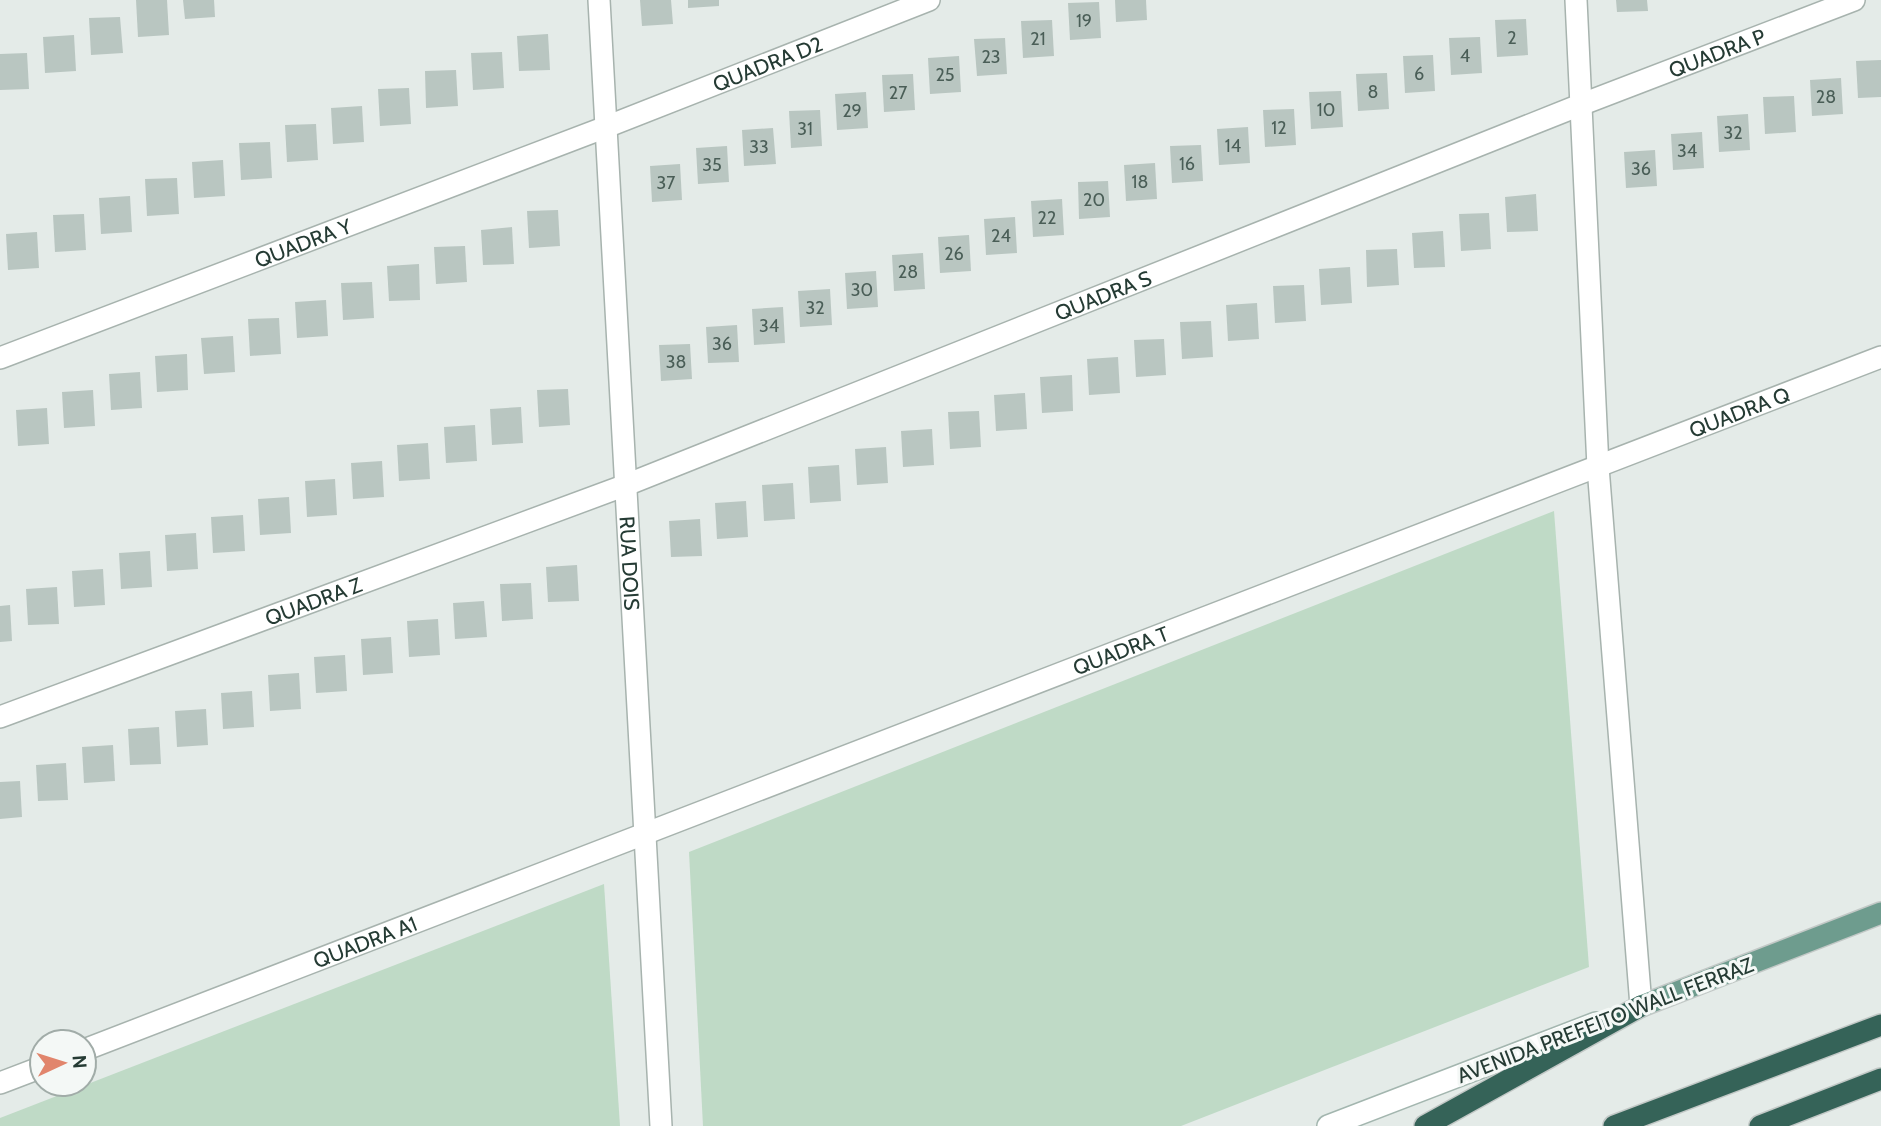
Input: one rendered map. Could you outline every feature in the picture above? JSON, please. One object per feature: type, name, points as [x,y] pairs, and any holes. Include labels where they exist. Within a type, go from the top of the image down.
[{"type":"highway","points":[[1426,1126],[1641,1006]]},
{"type":"highway","points":[[1614,1126],[1881,1025]]},
{"type":"highway","points":[[1760,1126],[1881,1079]]},
{"type":"main road","name":"AVENIDA PREFEITO WALL FERRAZ","points":[[1641,1006],[1881,913]]},
{"type":"street","name":"RUA DOIS","points":[[599,0],[661,1126]]},
{"type":"street","name":"QUADRA D2","points":[[606,127],[929,0]]},
{"type":"street","points":[[1576,0],[1598,467],[1641,1006]]},
{"type":"street","name":"QUADRA P","points":[[1580,105],[1854,0]]},
{"type":"street","name":"QUADRA S","points":[[626,485],[1580,105]]},
{"type":"street","name":"QUADRA Y","points":[[0,358],[606,127]]},
{"type":"street","name":"QUADRA Q","points":[[1598,467],[1881,357]]},
{"type":"street","name":"QUADRA T","points":[[644,834],[1598,467]]},
{"type":"street","name":"QUADRA Z","points":[[0,717],[626,485]]},
{"type":"street","name":"QUADRA A1","points":[[98,1045],[644,834]]},
{"type":"street","name":"AVENIDA PREFEITO WALL FERRAZ","points":[[1328,1126],[1641,1006]]},
{"type":"street","points":[[0,1083],[28,1072]]},
{"type":"green space","points":[[1554,511],[1589,967],[1181,1126],[703,1126],[689,852]]},
{"type":"green space","points":[[604,884],[620,1126],[0,1126],[0,1118],[52,1098],[98,1098],[98,1080]]},
{"type":"building","points":[[136,0],[167,0],[169,35],[138,37]]},
{"type":"building","points":[[183,0],[214,0],[215,17],[185,19]]},
{"type":"building","points":[[640,0],[671,0],[673,24],[642,26]]},
{"type":"building","points":[[688,0],[719,0],[719,6],[688,8]]},
{"type":"building","points":[[1115,0],[1146,0],[1147,20],[1116,22]]},
{"type":"building","points":[[1616,0],[1647,0],[1648,11],[1617,12]]},
{"type":"building","points":[[1099,2],[1101,38],[1070,40],[1068,3]]},
{"type":"building","points":[[120,17],[123,53],[91,55],[89,18]]},
{"type":"building","points":[[1526,19],[1528,55],[1497,57],[1495,20]]},
{"type":"building","points":[[1052,20],[1054,56],[1023,58],[1021,21]]},
{"type":"building","points":[[548,34],[550,70],[519,71],[517,36]]},
{"type":"building","points":[[74,35],[76,71],[45,73],[43,37]]},
{"type":"building","points":[[1480,37],[1482,73],[1451,75],[1449,38]]},
{"type":"building","points":[[1005,38],[1007,74],[977,76],[974,39]]},
{"type":"building","points":[[502,52],[504,88],[473,90],[471,53]]},
{"type":"building","points":[[27,53],[29,89],[0,90],[0,54]]},
{"type":"building","points":[[1433,55],[1435,91],[1405,93],[1403,56]]},
{"type":"building","points":[[959,56],[961,92],[930,94],[928,58]]},
{"type":"building","points":[[1881,60],[1881,97],[1858,98],[1856,61]]},
{"type":"building","points":[[456,70],[458,106],[426,108],[425,71]]},
{"type":"building","points":[[1387,73],[1389,109],[1358,111],[1356,74]]},
{"type":"building","points":[[913,74],[915,110],[884,112],[882,75]]},
{"type":"building","points":[[1841,78],[1843,114],[1812,116],[1810,80]]},
{"type":"building","points":[[409,88],[411,124],[380,126],[378,89]]},
{"type":"building","points":[[1341,91],[1343,127],[1311,129],[1309,92]]},
{"type":"building","points":[[866,92],[868,128],[837,130],[835,94]]},
{"type":"building","points":[[1794,96],[1796,132],[1765,134],[1763,97]]},
{"type":"building","points":[[362,106],[364,142],[333,144],[331,108]]},
{"type":"building","points":[[1294,109],[1296,145],[1265,147],[1263,110]]},
{"type":"building","points":[[820,110],[822,146],[791,148],[789,111]]},
{"type":"building","points":[[1748,114],[1750,150],[1719,152],[1717,116]]},
{"type":"building","points":[[316,124],[318,160],[287,162],[285,125]]},
{"type":"building","points":[[1248,127],[1250,163],[1219,165],[1217,129]]},
{"type":"building","points":[[773,128],[776,164],[744,166],[742,130]]},
{"type":"building","points":[[1702,132],[1704,168],[1673,170],[1671,134]]},
{"type":"building","points":[[270,142],[272,178],[241,180],[239,143]]},
{"type":"building","points":[[1201,145],[1203,181],[1172,183],[1170,146]]},
{"type":"building","points":[[727,146],[729,182],[698,184],[696,148]]},
{"type":"building","points":[[1655,150],[1657,186],[1626,188],[1624,152]]},
{"type":"building","points":[[223,160],[225,196],[194,198],[192,162]]},
{"type":"building","points":[[1155,163],[1157,199],[1126,201],[1124,165]]},
{"type":"building","points":[[680,164],[682,200],[652,202],[650,166]]},
{"type":"building","points":[[177,178],[179,214],[147,216],[145,179]]},
{"type":"building","points":[[1108,181],[1110,217],[1079,219],[1078,182]]},
{"type":"building","points":[[1536,194],[1538,231],[1507,232],[1505,197]]},
{"type":"building","points":[[130,196],[132,232],[101,234],[99,198]]},
{"type":"building","points":[[1062,199],[1064,235],[1033,237],[1031,201]]},
{"type":"building","points":[[558,210],[560,246],[529,248],[527,211]]},
{"type":"building","points":[[1489,213],[1491,249],[1461,251],[1459,214]]},
{"type":"building","points":[[84,214],[86,250],[55,252],[53,215]]},
{"type":"building","points":[[1015,217],[1017,253],[986,255],[984,219]]},
{"type":"building","points":[[512,227],[514,264],[483,265],[481,230]]},
{"type":"building","points":[[1443,231],[1445,267],[1414,268],[1412,233]]},
{"type":"building","points":[[37,232],[39,268],[8,270],[6,234]]},
{"type":"building","points":[[969,235],[971,271],[940,273],[938,237]]},
{"type":"building","points":[[465,246],[467,282],[436,284],[434,247]]},
{"type":"building","points":[[1397,249],[1399,285],[1367,287],[1366,250]]},
{"type":"building","points":[[923,253],[925,289],[894,291],[892,255]]},
{"type":"building","points":[[419,264],[420,300],[389,301],[387,266]]},
{"type":"building","points":[[1350,267],[1352,303],[1321,305],[1319,269]]},
{"type":"building","points":[[876,271],[878,307],[847,309],[845,273]]},
{"type":"building","points":[[372,282],[374,318],[343,320],[341,283]]},
{"type":"building","points":[[1304,285],[1306,321],[1275,323],[1273,286]]},
{"type":"building","points":[[830,289],[832,325],[800,327],[798,291]]},
{"type":"building","points":[[326,300],[328,336],[297,338],[295,302]]},
{"type":"building","points":[[1257,303],[1259,339],[1228,341],[1226,305]]},
{"type":"building","points":[[783,307],[785,343],[754,345],[752,309]]},
{"type":"building","points":[[279,318],[281,354],[250,356],[248,319]]},
{"type":"building","points":[[1211,321],[1213,357],[1182,359],[1180,322]]},
{"type":"building","points":[[737,325],[739,362],[708,363],[706,327]]},
{"type":"building","points":[[233,336],[235,372],[204,374],[201,338]]},
{"type":"building","points":[[1164,339],[1166,375],[1136,377],[1134,340]]},
{"type":"building","points":[[690,344],[692,379],[661,381],[659,345]]},
{"type":"building","points":[[187,354],[188,390],[157,392],[155,356]]},
{"type":"building","points":[[1118,357],[1120,393],[1089,395],[1087,359]]},
{"type":"building","points":[[140,372],[142,408],[111,410],[109,374]]},
{"type":"building","points":[[1072,375],[1073,411],[1042,413],[1040,377]]},
{"type":"building","points":[[568,389],[570,425],[539,427],[537,390]]},
{"type":"building","points":[[93,390],[95,426],[64,428],[62,392]]},
{"type":"building","points":[[1025,393],[1027,429],[996,431],[994,395]]},
{"type":"building","points":[[521,407],[523,443],[492,445],[490,409]]},
{"type":"building","points":[[47,408],[49,444],[18,446],[16,410]]},
{"type":"building","points":[[979,411],[981,447],[950,449],[948,412]]},
{"type":"building","points":[[475,425],[477,461],[446,463],[444,427]]},
{"type":"building","points":[[932,429],[934,465],[903,467],[901,431]]},
{"type":"building","points":[[428,443],[430,479],[399,481],[397,445]]},
{"type":"building","points":[[886,447],[888,483],[857,485],[855,449]]},
{"type":"building","points":[[382,461],[384,497],[353,499],[351,463]]},
{"type":"building","points":[[839,465],[841,501],[810,503],[808,467]]},
{"type":"building","points":[[335,479],[337,515],[307,517],[305,481]]},
{"type":"building","points":[[793,483],[795,519],[764,521],[762,485]]},
{"type":"building","points":[[289,497],[291,533],[260,535],[258,499]]},
{"type":"building","points":[[746,501],[748,537],[717,539],[715,503]]},
{"type":"building","points":[[243,515],[245,551],[213,553],[211,517]]},
{"type":"building","points":[[700,519],[702,556],[671,557],[669,521]]},
{"type":"building","points":[[196,533],[198,569],[167,571],[165,535]]},
{"type":"building","points":[[150,551],[152,587],[121,589],[119,553]]},
{"type":"building","points":[[577,565],[579,601],[548,602],[546,567]]},
{"type":"building","points":[[103,569],[105,605],[74,607],[72,571]]},
{"type":"building","points":[[531,583],[533,619],[502,621],[500,584]]},
{"type":"building","points":[[57,587],[59,624],[28,625],[26,589]]},
{"type":"building","points":[[484,601],[487,637],[455,639],[453,603]]},
{"type":"building","points":[[10,605],[12,641],[0,642],[0,606]]},
{"type":"building","points":[[438,619],[440,655],[409,657],[407,621]]},
{"type":"building","points":[[391,637],[393,673],[363,675],[361,639]]},
{"type":"building","points":[[345,655],[347,691],[316,693],[314,657]]},
{"type":"building","points":[[299,673],[301,709],[270,711],[268,675]]},
{"type":"building","points":[[252,691],[254,727],[223,729],[221,693]]},
{"type":"building","points":[[206,709],[208,745],[177,747],[175,711]]},
{"type":"building","points":[[159,727],[161,764],[130,765],[128,729]]},
{"type":"building","points":[[113,745],[115,781],[84,783],[82,747]]},
{"type":"building","points":[[66,763],[68,800],[38,801],[36,765]]},
{"type":"building","points":[[20,781],[22,817],[0,819],[0,782]]}]
